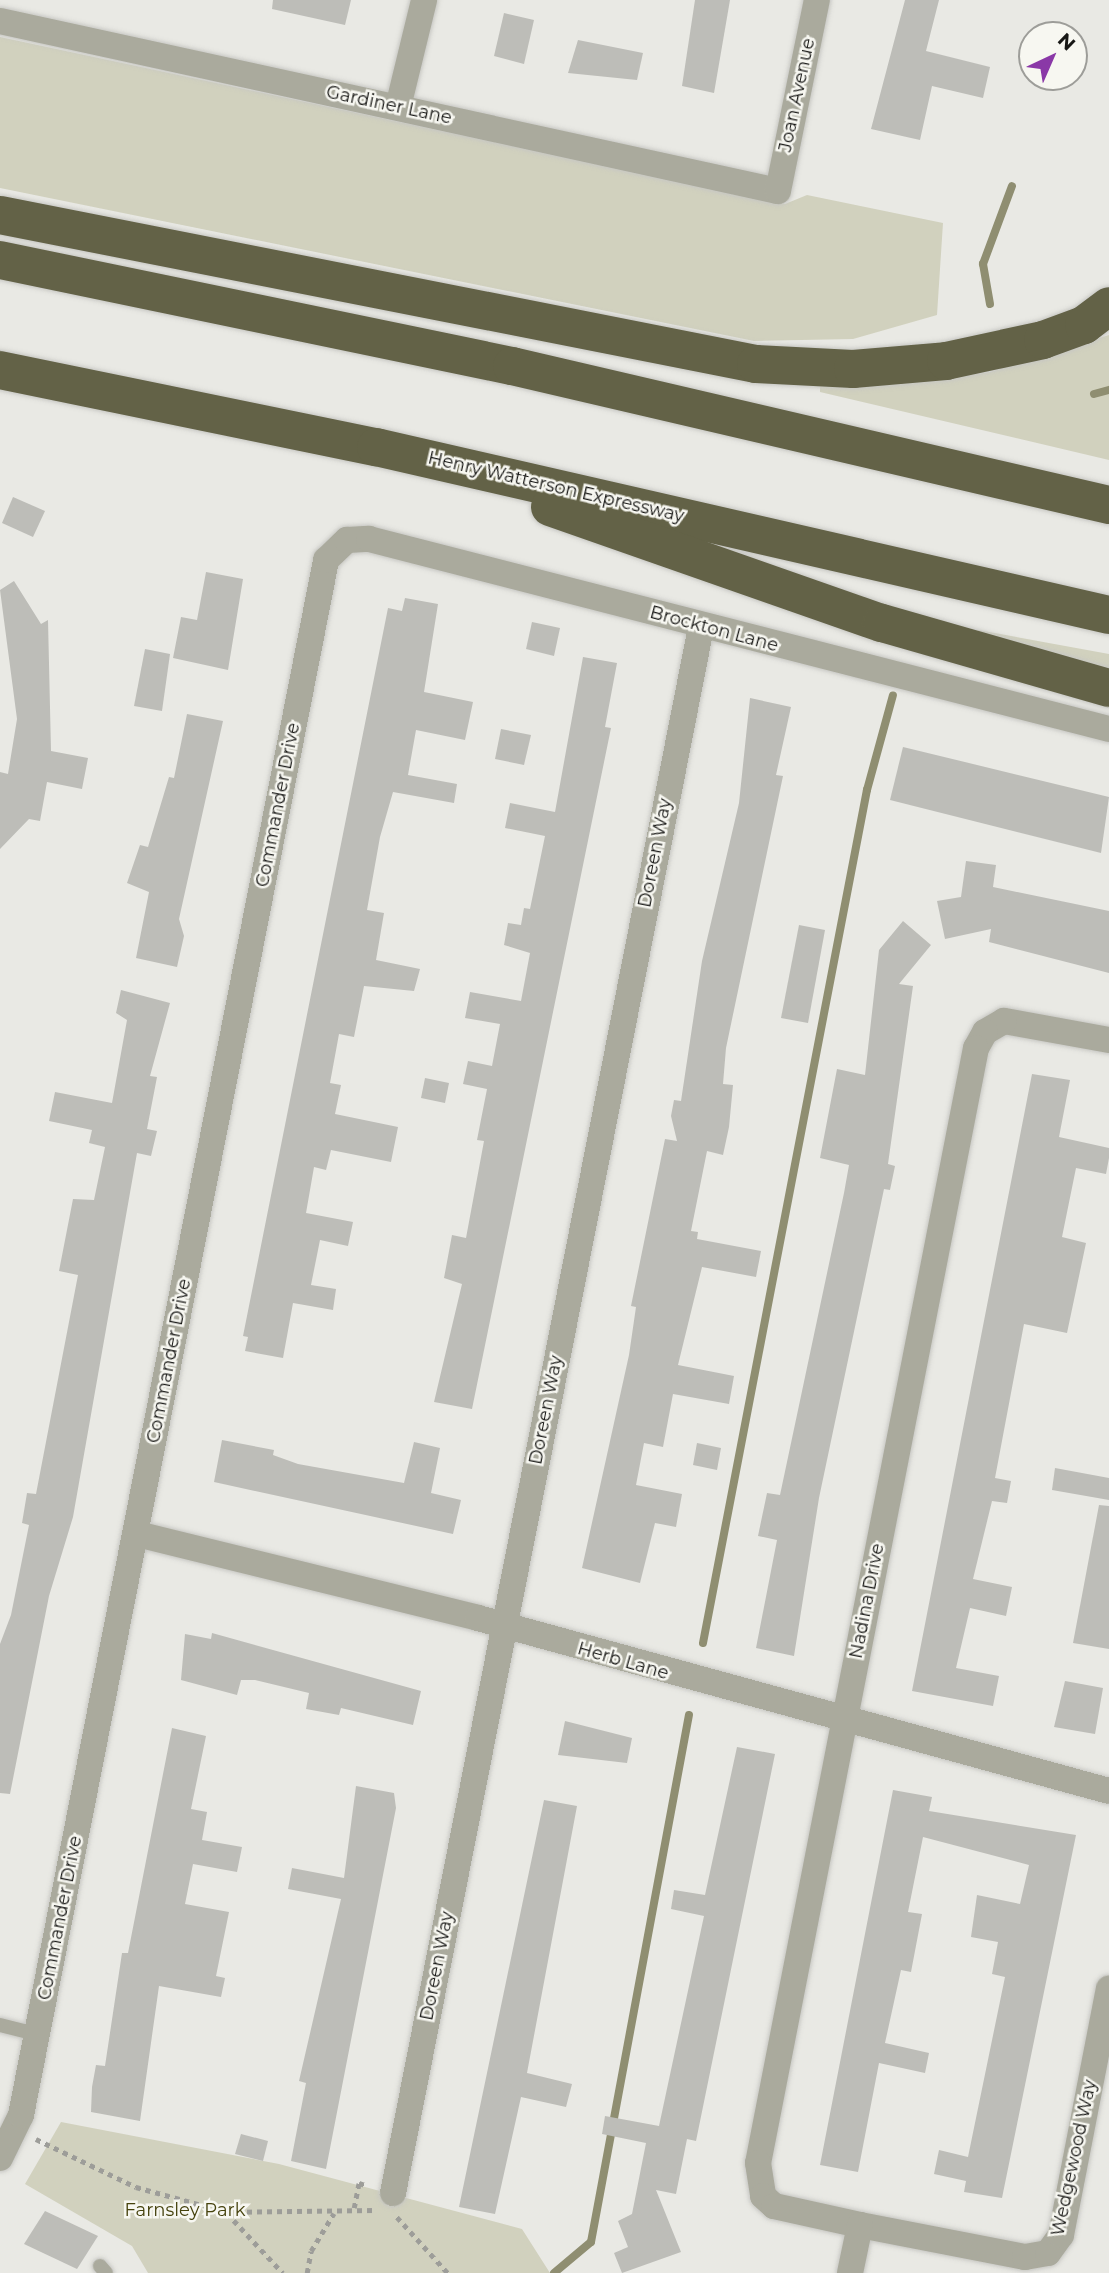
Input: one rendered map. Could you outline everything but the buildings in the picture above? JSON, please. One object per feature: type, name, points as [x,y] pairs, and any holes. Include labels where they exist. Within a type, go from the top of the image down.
[{"type":"highway","points":[[0,215],[757,364],[853,369],[946,362],[1043,341],[1084,325],[1109,306]]},
{"type":"highway","points":[[0,260],[512,366],[1109,505]]},
{"type":"highway","name":"Henry Watterson Expressway","points":[[0,370],[376,447],[1109,615]]},
{"type":"highway","points":[[376,447],[882,623],[1109,688]]},
{"type":"street","points":[[398,107],[424,0]]},
{"type":"street","name":"Joan Avenue","points":[[778,191],[817,0]]},
{"type":"street","name":"Gardiner Lane","points":[[0,21],[778,191]]},
{"type":"street","name":"Brockton Lane","points":[[326,560],[347,540],[369,538],[701,627],[1109,729]]},
{"type":"street","name":"Commander Drive","points":[[0,2158],[16,2130],[37,2034],[326,560]]},
{"type":"street","name":"Doreen Way","points":[[393,2193],[701,627]]},
{"type":"street","name":"Nadina Drive","points":[[860,2225],[774,2206],[756,2179],[980,1038],[1004,1021],[1109,1040]]},
{"type":"street","name":"Herb Lane","points":[[137,1534],[505,1627],[845,1723],[1109,1791]]},
{"type":"street","name":"Wedgewood Way","points":[[860,2225],[1025,2257],[1054,2248],[1109,1989]]},
{"type":"street","points":[[849,2273],[860,2225]]},
{"type":"lane","points":[[0,2025],[37,2034]]},
{"type":"path","points":[[16,2130],[135,2187],[227,2212],[334,2212],[354,2208],[399,2218],[448,2273]]},
{"type":"path","points":[[227,2212],[283,2273]]},
{"type":"path","points":[[307,2273],[311,2250],[334,2212]]},
{"type":"green space","points":[[0,37],[785,204],[807,195],[943,223],[937,315],[853,339],[754,341],[0,188]]},
{"type":"green space","points":[[1109,335],[1109,460],[820,392],[820,386],[895,385],[990,372]]},
{"type":"green space","points":[[978,630],[1109,654],[1109,672],[977,634]]},
{"type":"green space","name":"Farnsley Park","points":[[61,2122],[279,2164],[522,2229],[550,2273],[148,2273],[132,2246],[25,2184]]},
{"type":"waterway","points":[[990,304],[983,264],[1012,186]]},
{"type":"waterway","points":[[1094,394],[1109,390]]},
{"type":"waterway","points":[[703,1643],[867,790],[893,695]]},
{"type":"waterway","points":[[554,2273],[591,2242],[689,1715]]}]
